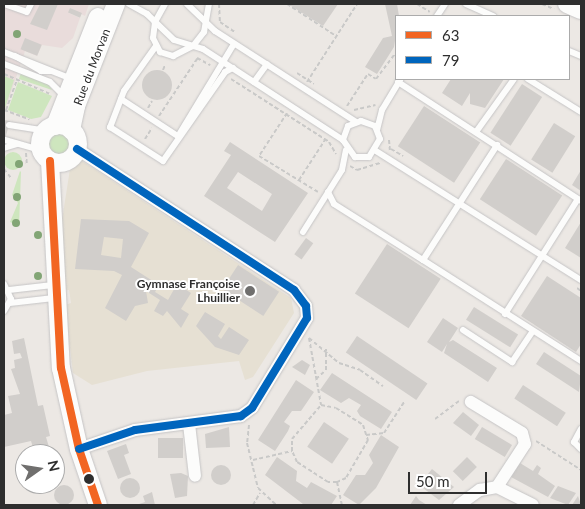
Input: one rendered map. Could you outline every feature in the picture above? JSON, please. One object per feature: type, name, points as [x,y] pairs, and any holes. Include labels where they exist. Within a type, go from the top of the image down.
[{"type":"street","name":"Rue du Morvan","points":[[51,128],[60,97],[73,79],[104,4]]},
{"type":"street","name":"Rue du Morvan","points":[[51,128],[76,106],[116,4]]},
{"type":"street","points":[[567,4],[581,10]]},
{"type":"street","points":[[51,128],[51,156]]},
{"type":"street","points":[[51,128],[54,291],[61,368],[79,449],[98,505]]},
{"type":"street","points":[[51,156],[294,290],[307,312],[306,333],[246,414],[228,421],[189,424],[119,434],[79,449]]},
{"type":"street","points":[[472,402],[524,438],[498,487]]},
{"type":"street","points":[[189,424],[195,476]]},
{"type":"street","points":[[459,505],[480,490],[498,487],[533,505]]},
{"type":"lane","points":[[4,4],[27,12],[30,4]]},
{"type":"lane","points":[[129,4],[155,22],[174,40],[193,46],[223,62],[343,140],[346,150],[342,170]]},
{"type":"lane","points":[[165,4],[155,22],[156,46],[121,99],[110,127],[163,161],[221,72],[223,62],[234,44]]},
{"type":"lane","points":[[187,4],[208,24],[234,44],[356,122],[365,122],[377,130]]},
{"type":"lane","points":[[156,46],[173,56],[193,46],[208,24],[209,4]]},
{"type":"lane","points":[[438,15],[445,4]]},
{"type":"lane","points":[[466,4],[491,15]]},
{"type":"lane","points":[[4,52],[44,64],[51,71],[73,79]]},
{"type":"lane","points":[[4,64],[50,82],[60,97]]},
{"type":"lane","points":[[254,82],[267,64]]},
{"type":"lane","points":[[221,72],[233,68]]},
{"type":"lane","points":[[505,314],[542,255],[580,200],[399,80],[382,110],[377,130],[380,145],[462,203],[542,255],[581,280]]},
{"type":"lane","points":[[476,132],[513,80]]},
{"type":"lane","points":[[530,80],[581,112]]},
{"type":"lane","points":[[121,99],[178,137]]},
{"type":"lane","points":[[365,122],[382,110]]},
{"type":"lane","points":[[343,140],[356,122]]},
{"type":"lane","points":[[9,125],[51,128]]},
{"type":"lane","points":[[5,140],[51,156]]},
{"type":"lane","points":[[4,148],[17,144]]},
{"type":"lane","points":[[376,151],[380,145]]},
{"type":"lane","points":[[424,260],[462,203],[497,145]]},
{"type":"lane","points":[[346,150],[357,158]]},
{"type":"lane","points":[[303,232],[342,170],[357,158],[376,151],[389,152]]},
{"type":"lane","points":[[328,192],[334,204],[424,260],[532,332],[581,361]]},
{"type":"lane","points":[[4,284],[9,290],[10,303],[4,312]]},
{"type":"lane","points":[[9,290],[54,291]]},
{"type":"lane","points":[[10,303],[54,291]]},
{"type":"lane","points":[[464,330],[512,362],[532,332]]},
{"type":"lane","points":[[581,429],[574,442],[581,449]]},
{"type":"path","points":[[287,4],[336,36]]},
{"type":"path","points":[[303,88],[357,4]]},
{"type":"path","points":[[417,4],[435,15]]},
{"type":"path","points":[[220,22],[243,38]]},
{"type":"path","points":[[347,106],[368,74],[376,79],[395,53]]},
{"type":"path","points":[[143,142],[197,58],[325,140],[338,159]]},
{"type":"path","points":[[163,70],[165,65]]},
{"type":"path","points":[[294,71],[322,89]]},
{"type":"path","points":[[4,74],[60,97]]},
{"type":"path","points":[[240,85],[245,76]]},
{"type":"path","points":[[17,80],[5,110],[28,117],[51,128]]},
{"type":"path","points":[[344,104],[362,111],[378,101]]},
{"type":"path","points":[[291,106],[259,156],[319,192]]},
{"type":"path","points":[[299,180],[325,140]]},
{"type":"path","points":[[389,152],[403,156]]},
{"type":"path","points":[[27,166],[51,156]]},
{"type":"path","points":[[4,169],[11,178]]},
{"type":"path","points":[[314,200],[323,186]]},
{"type":"path","points":[[306,333],[326,349],[339,363],[360,370],[383,386]]},
{"type":"path","points":[[306,333],[322,404],[363,425],[366,435],[367,444],[357,461],[337,482],[328,482],[297,462],[292,451],[292,439],[322,404]]},
{"type":"path","points":[[316,379],[326,370],[326,349]]},
{"type":"path","points":[[366,435],[384,433],[405,401]]},
{"type":"path","points":[[435,419],[457,402],[472,402]]},
{"type":"path","points":[[246,414],[260,493],[276,505]]},
{"type":"path","points":[[524,438],[581,470]]},
{"type":"path","points":[[253,460],[292,451]]},
{"type":"path","points":[[337,482],[342,505]]},
{"type":"path","points":[[253,505],[260,493]]},
{"type":"shaded area","points":[[4,4],[89,4],[85,16],[70,8],[69,13],[80,18],[73,38],[62,48],[42,45],[37,56],[25,51],[4,113]]},
{"type":"shaded area","points":[[82,161],[291,298],[294,313],[253,377],[245,380],[239,361],[147,371],[92,385],[73,373],[65,305],[71,303],[69,290],[63,290],[61,267],[62,220],[70,169]]},
{"type":"green space","points":[[21,73],[48,84],[52,90],[19,79]]},
{"type":"green space","points":[[4,76],[14,80],[5,108],[4,108]]},
{"type":"green space","points":[[18,82],[52,96],[41,117],[31,119],[8,110]]},
{"type":"green space","points":[[59,133],[67,136],[70,144],[67,152],[59,155],[51,152],[48,144],[51,136]]},
{"type":"green space","points":[[9,152],[17,152],[22,157],[20,168],[9,170],[4,165],[4,157]]},
{"type":"green space","points":[[20,171],[19,226],[10,222],[18,203],[12,195]]},
{"type":"building","points":[[40,4],[58,4],[47,30],[30,24]]},
{"type":"building","points":[[288,4],[338,4],[323,26]]},
{"type":"building","points":[[385,4],[397,4],[399,15],[395,15],[394,47],[377,74],[365,67],[383,38],[392,36]]},
{"type":"building","points":[[70,8],[82,13],[80,18],[68,13]]},
{"type":"building","points":[[25,38],[42,45],[37,56],[21,49]]},
{"type":"building","points":[[157,70],[168,74],[172,85],[168,96],[157,100],[146,96],[142,85],[146,74]]},
{"type":"building","points":[[450,80],[503,80],[485,108],[470,104],[470,93],[462,106],[442,93]]},
{"type":"building","points":[[522,84],[542,97],[511,146],[490,133]]},
{"type":"building","points":[[424,106],[480,142],[454,183],[398,146]]},
{"type":"building","points":[[4,120],[10,121],[4,143]]},
{"type":"building","points":[[554,123],[575,136],[552,173],[531,159]]},
{"type":"building","points":[[230,142],[308,193],[275,242],[204,196],[231,155],[224,151]],"holes":[[[238,172],[272,194],[262,211],[227,188]]]},
{"type":"building","points":[[506,159],[562,195],[536,236],[480,199]]},
{"type":"building","points":[[581,170],[581,191],[572,185]]},
{"type":"building","points":[[81,219],[129,221],[149,233],[131,267],[159,285],[155,292],[168,300],[177,284],[191,293],[181,309],[189,314],[181,328],[167,311],[163,316],[154,311],[160,300],[146,291],[148,303],[135,306],[126,321],[105,308],[122,275],[114,271],[75,269]],"holes":[[[104,237],[123,239],[121,258],[101,255]]]},
{"type":"building","points":[[581,222],[581,258],[565,248]]},
{"type":"building","points":[[306,238],[313,243],[302,259],[294,254]]},
{"type":"building","points":[[387,244],[441,279],[409,328],[355,293]]},
{"type":"building","name":"Gymnase Françoise Lhuillier","points":[[238,265],[279,292],[263,316],[222,289]]},
{"type":"building","points":[[547,276],[581,298],[581,344],[576,352],[521,316]]},
{"type":"building","points":[[474,307],[518,335],[510,347],[466,320]]},
{"type":"building","points":[[205,312],[225,324],[218,336],[221,339],[229,327],[249,340],[239,355],[215,347],[196,326]]},
{"type":"building","points":[[443,318],[458,328],[449,342],[453,340],[497,368],[488,382],[444,353],[447,344],[442,352],[427,342]]},
{"type":"building","points":[[357,336],[427,384],[416,400],[346,353]]},
{"type":"building","points":[[24,338],[38,406],[43,405],[50,436],[46,437],[48,444],[32,444],[31,441],[4,447],[4,415],[12,413],[8,396],[20,394],[11,369],[15,368],[14,360],[22,358],[20,353],[14,354],[12,341]]},
{"type":"building","points":[[544,352],[581,376],[579,392],[536,364]]},
{"type":"building","points":[[302,360],[310,365],[305,375],[292,367]]},
{"type":"building","points":[[332,373],[392,412],[381,429],[360,416],[357,411],[361,405],[349,398],[341,403],[320,390]]},
{"type":"building","points":[[296,380],[314,392],[301,411],[292,411],[284,422],[290,426],[275,451],[258,440]]},
{"type":"building","points":[[523,385],[566,413],[557,426],[514,398]]},
{"type":"building","points":[[463,412],[479,425],[471,436],[453,423]]},
{"type":"building","points":[[324,422],[349,439],[332,464],[307,447]]},
{"type":"building","points":[[229,427],[230,447],[206,448],[205,434]]},
{"type":"building","points":[[482,427],[512,445],[505,457],[475,439]]},
{"type":"building","points":[[381,435],[399,447],[376,488],[359,505],[343,495],[356,475],[365,475],[373,463],[369,455]]},
{"type":"building","points":[[158,438],[183,438],[183,458],[158,458]]},
{"type":"building","points":[[126,444],[129,453],[124,455],[131,474],[118,479],[107,451]]},
{"type":"building","points":[[277,457],[297,471],[296,481],[307,488],[311,482],[337,496],[331,505],[303,504],[265,475]]},
{"type":"building","points":[[467,457],[477,467],[463,481],[453,471]]},
{"type":"building","points":[[520,463],[533,471],[537,465],[541,468],[538,474],[555,486],[548,497],[511,477]]},
{"type":"building","points":[[221,465],[228,468],[231,475],[228,482],[221,485],[214,482],[211,475],[214,468]]},
{"type":"building","points":[[432,469],[454,487],[439,500],[419,485]]},
{"type":"building","points":[[181,473],[188,476],[187,496],[175,498],[170,474]]},
{"type":"building","points":[[130,478],[137,481],[140,488],[137,495],[130,498],[123,495],[120,488],[123,481]]},
{"type":"building","points":[[65,485],[73,491],[73,499],[68,504],[60,504],[55,499],[54,494],[65,494]]},
{"type":"building","points":[[558,486],[576,493],[568,505],[550,498]]},
{"type":"building","points":[[152,492],[155,505],[136,505],[145,502],[143,496]]},
{"type":"building","points":[[416,496],[419,500],[427,505],[410,505]]},
{"type":"building","points":[[578,496],[581,505],[572,505]]},
{"type":"transit line","name":"79","points":[[77,149],[294,290],[306,306],[307,318],[252,408],[241,416],[135,430],[79,449]]},
{"type":"transit line","name":"63","points":[[50,161],[61,368],[79,449],[98,505]]},
{"type":"place","name":"Gymnase Françoise Lhuillier","points":[[250,291]]}]
